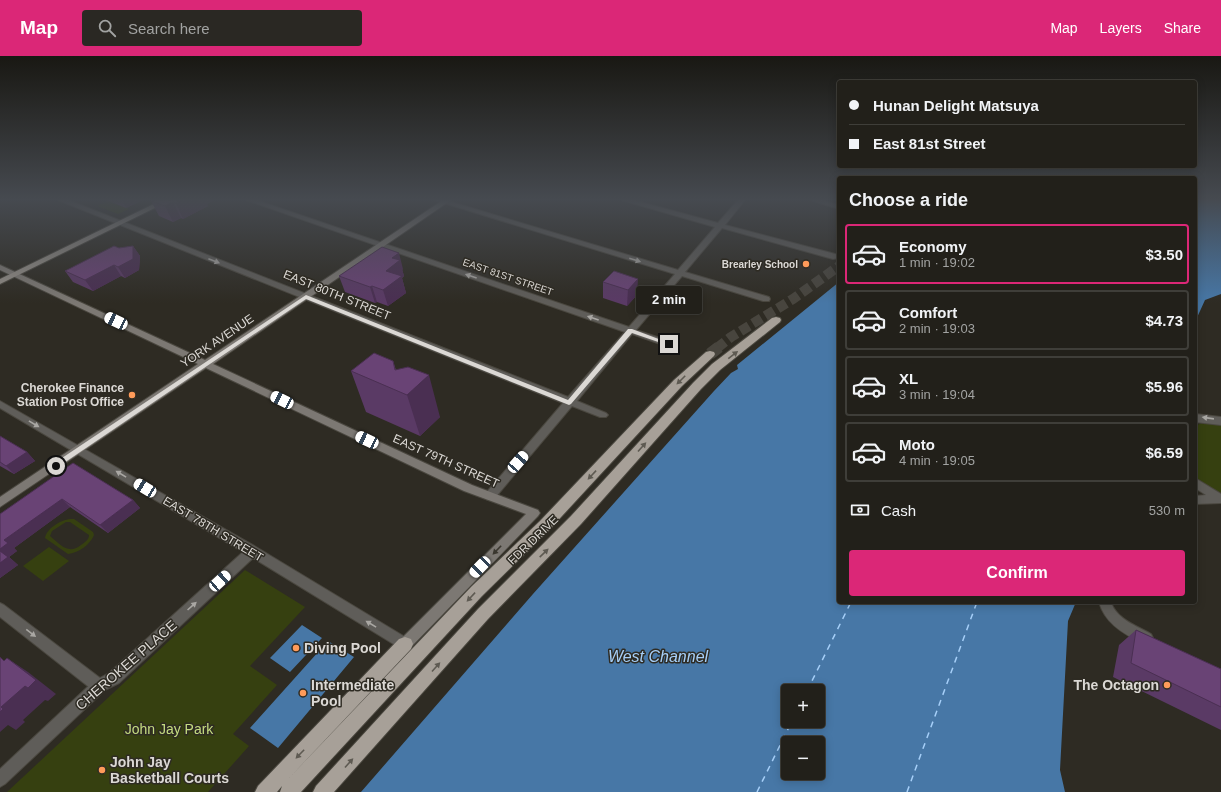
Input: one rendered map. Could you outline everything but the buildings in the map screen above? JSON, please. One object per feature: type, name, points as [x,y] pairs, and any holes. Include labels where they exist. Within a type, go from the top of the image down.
[{"type":"highway","name":"FDR DRIVE","points":[[322,792],[483,614],[576,520],[697,386],[716,367],[776,320]]},
{"type":"highway","name":"FDR DRIVE","points":[[289,792],[477,591],[546,525],[678,383],[710,354]]},
{"type":"highway","points":[[264,792],[405,644]]},
{"type":"main road","points":[[0,282],[97,234]]},
{"type":"main road","name":"YORK AVENUE","points":[[0,503],[399,234]]},
{"type":"main road","name":"EAST 79TH STREET","points":[[0,267],[468,488],[511,503],[534,513]]},
{"type":"main road","name":"FDR DRIVE","points":[[405,644],[534,513]]},
{"type":"street","name":"EAST 80TH STREET","points":[[149,234],[603,416]]},
{"type":"street","name":"EAST 81ST STREET","points":[[348,234],[669,344]]},
{"type":"street","points":[[551,234],[766,299]]},
{"type":"street","points":[[490,496],[713,234]]},
{"type":"street","points":[[751,234],[836,257]]},
{"type":"street","name":"EAST 78TH STREET","points":[[0,404],[252,551],[405,644]]},
{"type":"street","points":[[1197,418],[1221,421]]},
{"type":"street","points":[[1197,483],[1220,499]]},
{"type":"street","points":[[1197,500],[1220,499]]},
{"type":"street","name":"CHEROKEE PLACE","points":[[0,779],[99,686],[114,678],[252,551]]},
{"type":"street","points":[[1106,606],[1117,620],[1155,643]]},
{"type":"street","points":[[0,609],[99,686]]},
{"type":"green space","points":[[1206,422],[1221,425],[1221,493],[1207,487],[1197,478],[1197,426],[1199,424]]},
{"type":"green space","points":[[74,519],[93,532],[94,535],[90,542],[83,548],[68,554],[45,538],[46,534],[51,528],[66,520]],"holes":[[[66,522],[70,522],[89,535],[85,542],[72,549],[65,548],[50,536],[52,531]]]},
{"type":"green space","points":[[49,547],[69,561],[43,581],[23,566]]},
{"type":"green space","name":"John Jay Park","points":[[245,570],[305,607],[250,666],[277,685],[233,734],[249,746],[208,792],[7,792]]},
{"type":"water","points":[[1197,234],[1221,234],[1221,294],[1205,300],[1197,318]]},
{"type":"water","name":"West Channel","points":[[837,284],[837,604],[1075,604],[1068,621],[1060,770],[1065,792],[361,792],[533,594],[731,373],[738,369],[737,365]]},
{"type":"water","name":"Diving Pool","points":[[302,625],[322,638],[290,672],[270,658]]},
{"type":"water","name":"Intermediate Pool","points":[[328,641],[354,657],[278,748],[250,728]]},
{"type":"ferry route","points":[[810,684],[850,604]]},
{"type":"ferry route","points":[[907,792],[976,604]]},
{"type":"ferry route","points":[[757,792],[789,728]]},
{"type":"tunnel","points":[[717,348],[731,337],[793,299],[837,267]]},
{"type":"tunnel","points":[[710,354],[719,347]]},
{"type":"place","name":"Brearley School","points":[[806,264]]},
{"type":"place","name":"Cherokee Finance Station Post Office","points":[[132,395]]},
{"type":"place","name":"Diving Pool","points":[[296,648]]},
{"type":"place","name":"The Octagon","points":[[1167,685]]},
{"type":"place","name":"Intermediate Pool","points":[[303,693]]},
{"type":"place","name":"John Jay Basketball Courts","points":[[102,770]]},
{"type":"route","points":[[56,466],[306,297],[569,403],[630,331],[669,344]]}]
